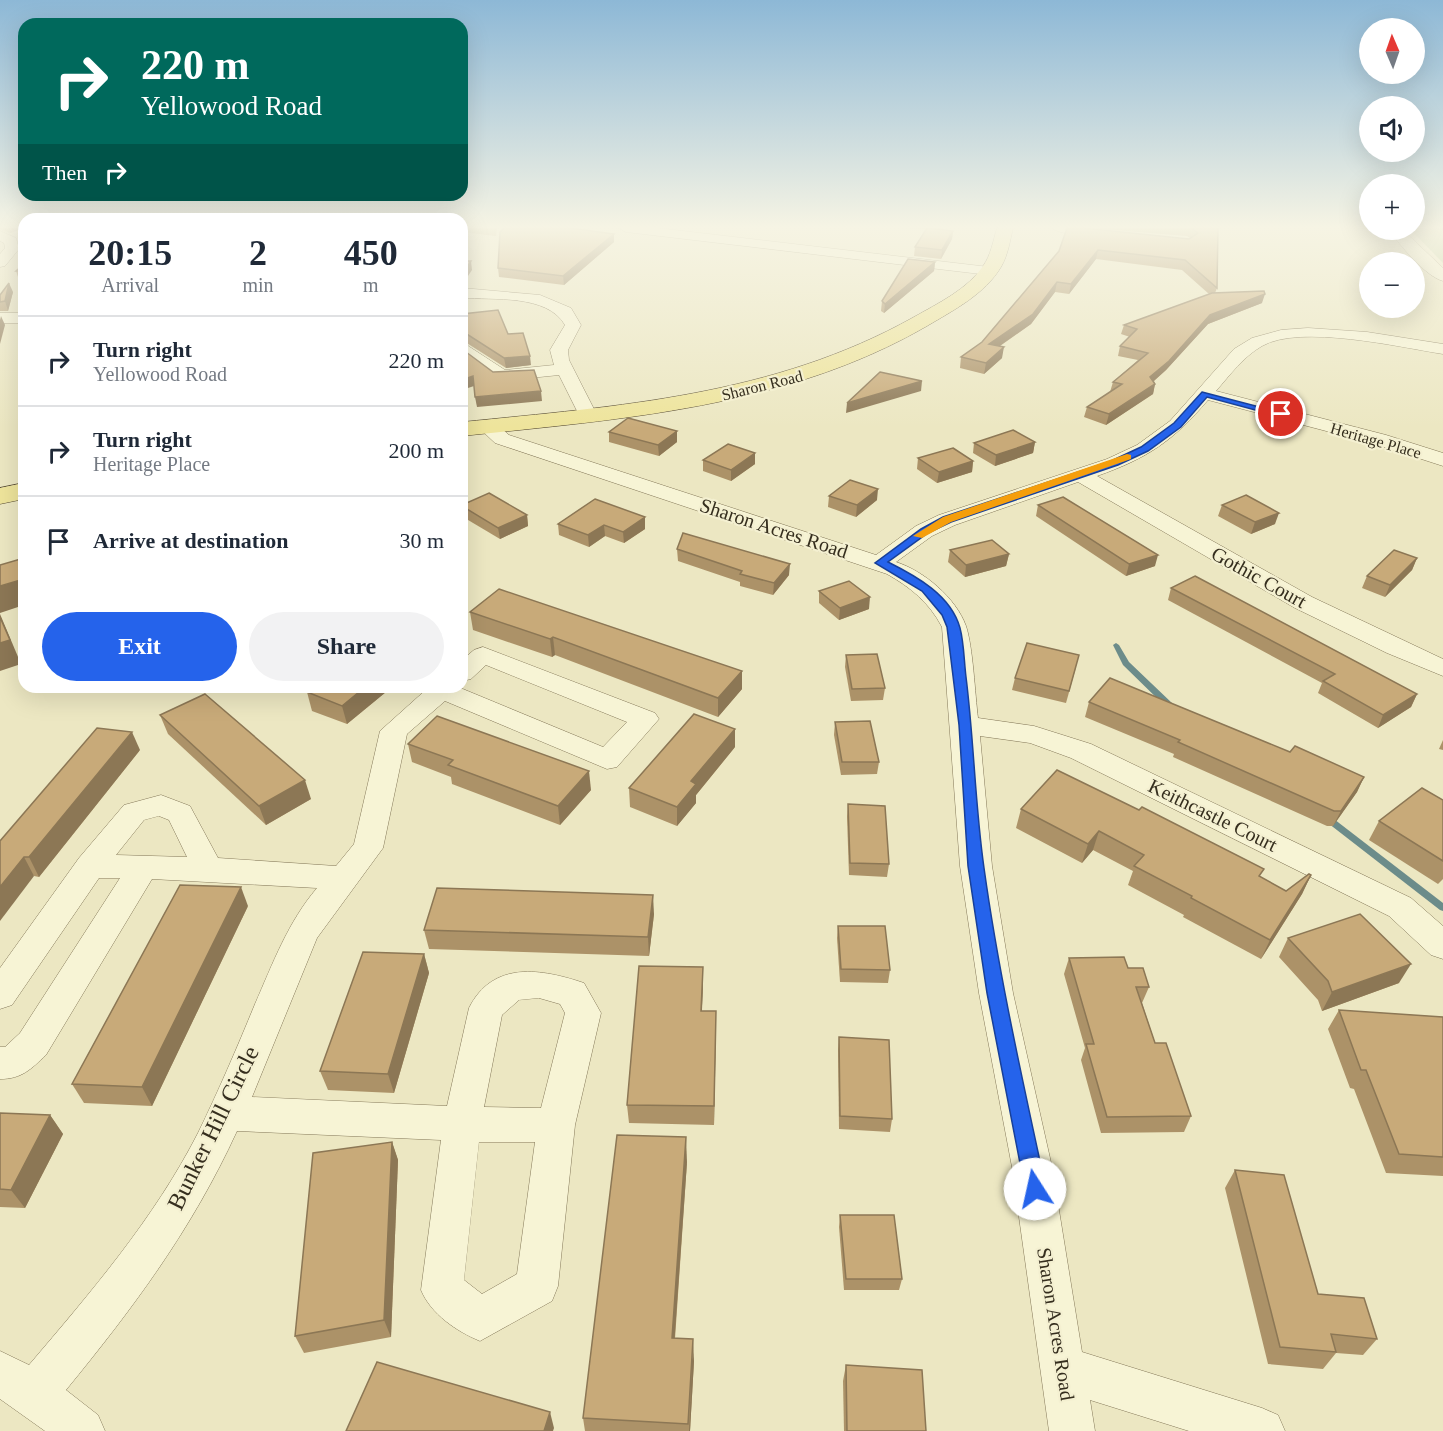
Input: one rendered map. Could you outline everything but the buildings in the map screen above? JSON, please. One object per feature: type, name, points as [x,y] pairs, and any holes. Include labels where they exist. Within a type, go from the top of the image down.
[{"type":"main road","name":"Sharon Road","points":[[475,427],[733,393],[828,367],[887,341],[964,295]]},
{"type":"main road","points":[[0,496],[18,492]]},
{"type":"street","points":[[495,295],[534,298],[566,311],[573,325],[560,350],[565,369],[587,413]]},
{"type":"street","points":[[0,318],[18,318]]},
{"type":"street","points":[[880,563],[924,531],[947,520],[1114,463],[1165,436],[1249,344],[1277,334],[1328,334],[1443,349]]},
{"type":"street","points":[[468,351],[501,376],[565,369]]},
{"type":"street","name":"Heritage Place","points":[[1205,394],[1379,440],[1443,460]]},
{"type":"street","name":"Sharon Acres Road","points":[[475,427],[502,439],[880,563],[912,578],[926,589],[948,614],[954,627],[965,725],[976,866],[996,993],[1032,1167],[1072,1431]]},
{"type":"street","name":"Gothic Court","points":[[1081,475],[1251,573],[1378,641],[1443,668]]},
{"type":"street","points":[[468,668],[483,655],[645,718],[607,760],[468,692]]},
{"type":"street","name":"Bunker Hill Circle","points":[[17,1383],[116,1296],[160,1233],[196,1175],[302,934],[368,848],[394,730],[438,693]]},
{"type":"street","name":"Keithcastle Court","points":[[965,725],[1034,735],[1081,751],[1400,907],[1443,945]]},
{"type":"street","points":[[0,995],[90,866],[134,812],[161,805],[180,813],[208,870]]},
{"type":"street","points":[[90,866],[344,878]]},
{"type":"street","points":[[0,1063],[13,1063],[33,1044],[143,867]]},
{"type":"street","points":[[539,984],[572,993],[583,1013],[556,1125],[537,1286],[480,1319],[442,1290],[462,1124],[486,1008],[510,987],[539,984]]},
{"type":"street","points":[[225,1113],[462,1124],[556,1125]]},
{"type":"street","points":[[1064,1369],[1262,1431]]},
{"type":"street","points":[[17,1383],[82,1431]]},
{"type":"waterway","points":[[1116,645],[1126,663],[1170,706]]},
{"type":"waterway","points":[[1327,818],[1443,908]]},
{"type":"slow traffic","points":[[918,536],[947,520],[1127,457]]},
{"type":"route","points":[[1035,1189],[996,993],[976,866],[965,725],[954,627],[948,614],[926,589],[912,578],[880,563],[924,531],[947,520],[1114,463],[1144,449],[1165,436],[1205,394],[1281,414]]}]
